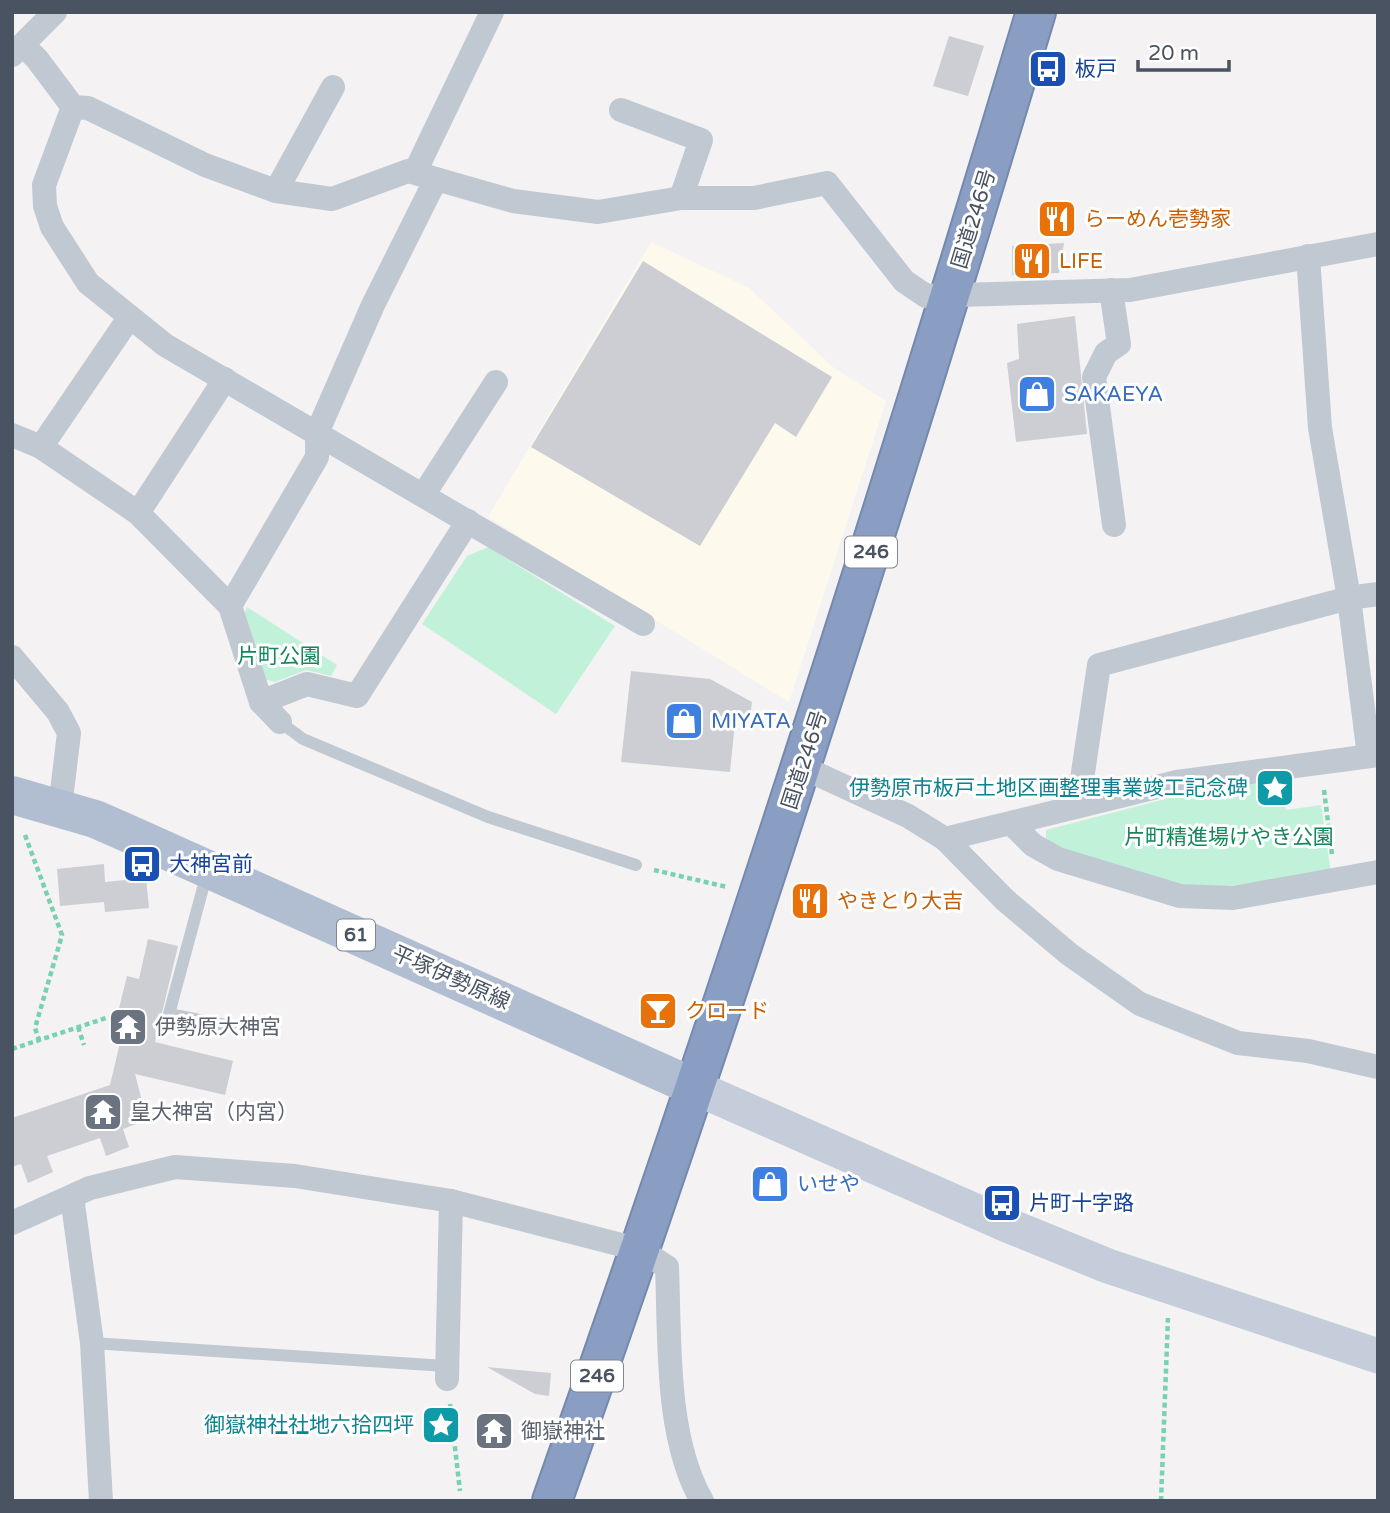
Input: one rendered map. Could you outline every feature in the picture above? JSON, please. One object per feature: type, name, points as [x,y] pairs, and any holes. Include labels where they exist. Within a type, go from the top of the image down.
[{"type":"highway","name":"国道246号","points":[[552,1501],[641,1250],[802,766],[950,297],[1036,12]]},
{"type":"main road","name":"平塚伊勢原線","points":[[17,812],[60,808],[127,833],[694,1087]]},
{"type":"street","points":[[55,12],[18,50],[37,59],[73,107],[89,108],[205,165],[276,191],[332,199],[355,192],[391,175],[425,176],[513,201],[598,212],[681,198],[754,198],[827,183],[904,281],[926,296],[1130,290],[1378,244]]},
{"type":"street","points":[[230,606],[317,457],[317,433],[373,305],[492,12]]},
{"type":"street","points":[[276,191],[333,87]]},
{"type":"street","points":[[73,107],[44,185],[45,206],[52,227],[89,283],[165,345],[643,624]]},
{"type":"street","points":[[621,110],[701,140],[681,198]]},
{"type":"street","points":[[946,839],[1177,782],[1373,755],[1320,428],[1308,256]]},
{"type":"street","points":[[1111,290],[1119,344],[1106,353],[1094,377],[1114,525]]},
{"type":"street","points":[[41,446],[129,318]]},
{"type":"street","points":[[138,513],[225,379]]},
{"type":"street","points":[[424,494],[496,382]]},
{"type":"street","points":[[12,435],[41,446],[138,513],[230,606],[261,702],[280,722]]},
{"type":"street","points":[[261,702],[307,684],[357,696],[468,521]]},
{"type":"street","points":[[1078,806],[1099,665],[1349,598],[1378,594]]},
{"type":"street","points":[[12,657],[58,712],[69,733],[60,808]]},
{"type":"street","points":[[802,766],[908,816],[946,839],[1014,908],[1069,954],[1140,1004],[1238,1043],[1308,1051],[1378,1067]]},
{"type":"street","points":[[1013,824],[1033,845],[1058,859],[1180,896],[1233,898],[1378,872]]},
{"type":"street","points":[[694,1087],[1007,1226],[1108,1266],[1378,1356]]},
{"type":"street","points":[[12,1223],[90,1188],[175,1167],[295,1176],[451,1201],[641,1250],[667,1267],[673,1398],[683,1447],[702,1501]]},
{"type":"street","points":[[72,1196],[92,1343],[101,1501]]},
{"type":"street","points":[[446,1372],[451,1201]]},
{"type":"lane","points":[[280,722],[303,739],[488,817],[636,865]]},
{"type":"lane","points":[[208,869],[169,1014],[236,1027]]},
{"type":"lane","points":[[92,1343],[446,1372]]},
{"type":"path","points":[[1320,762],[1336,879]]},
{"type":"path","points":[[17,812],[62,935],[35,1028],[39,1040]]},
{"type":"path","points":[[636,865],[760,895]]},
{"type":"path","points":[[12,1049],[109,1017]]},
{"type":"path","points":[[78,1027],[84,1045]]},
{"type":"path","points":[[1161,1501],[1168,1317]]},
{"type":"path","points":[[446,1372],[460,1491]]},
{"type":"shaded area","points":[[651,242],[749,288],[834,368],[886,401],[789,702],[488,517]]},
{"type":"green space","points":[[488,547],[615,626],[556,714],[422,624],[467,556]]},
{"type":"green space","name":"片町公園","points":[[247,607],[337,665],[331,676],[306,670],[275,682],[264,679],[244,615]]},
{"type":"green space","name":"片町精進場けやき公園","points":[[1282,780],[1286,810],[1321,805],[1331,873],[1229,886],[1183,887],[1046,843],[1046,830],[1192,792]]},
{"type":"building","points":[[949,36],[984,46],[968,96],[933,86]]},
{"type":"building","points":[[1064,243],[1059,273],[1012,275],[1012,246]]},
{"type":"building","points":[[643,261],[832,377],[796,437],[775,423],[700,546],[531,447]]},
{"type":"building","points":[[1075,316],[1087,434],[1016,442],[1007,363],[1019,359],[1017,324]]},
{"type":"building","points":[[631,671],[710,679],[752,702],[750,718],[735,722],[730,772],[621,762]]},
{"type":"building","points":[[104,864],[105,882],[146,878],[149,908],[105,912],[104,902],[60,906],[57,869]]},
{"type":"building","points":[[148,939],[178,946],[155,1042],[233,1061],[225,1095],[135,1074],[143,1105],[132,1111],[136,1124],[123,1129],[129,1147],[106,1156],[100,1138],[47,1156],[53,1172],[28,1183],[21,1164],[12,1167],[12,1118],[110,1085],[124,1026],[115,1024],[127,976],[139,979]]},
{"type":"building","points":[[487,1367],[551,1373],[549,1396],[535,1394]]},
{"type":"place","name":"板戸","points":[[1048,69]]},
{"type":"place","name":"らーめん壱勢家","points":[[1057,219]]},
{"type":"place","name":"LIFE","points":[[1032,261]]},
{"type":"place","name":"SAKAEYA","points":[[1037,394]]},
{"type":"place","name":"MIYATA","points":[[684,721]]},
{"type":"place","name":"伊勢原市板戸土地区画整理事業竣工記念碑","points":[[1275,788]]},
{"type":"place","name":"大神宮前","points":[[142,864]]},
{"type":"place","name":"やきとり大吉","points":[[810,901]]},
{"type":"place","name":"クロード","points":[[658,1011]]},
{"type":"place","name":"伊勢原大神宮","points":[[128,1027]]},
{"type":"place","name":"皇大神宮（内宮）","points":[[103,1112]]},
{"type":"place","name":"いせや","points":[[770,1184]]},
{"type":"place","name":"片町十字路","points":[[1002,1203]]},
{"type":"place","name":"御嶽神社社地六拾四坪","points":[[441,1425]]},
{"type":"place","name":"御嶽神社","points":[[494,1431]]}]
